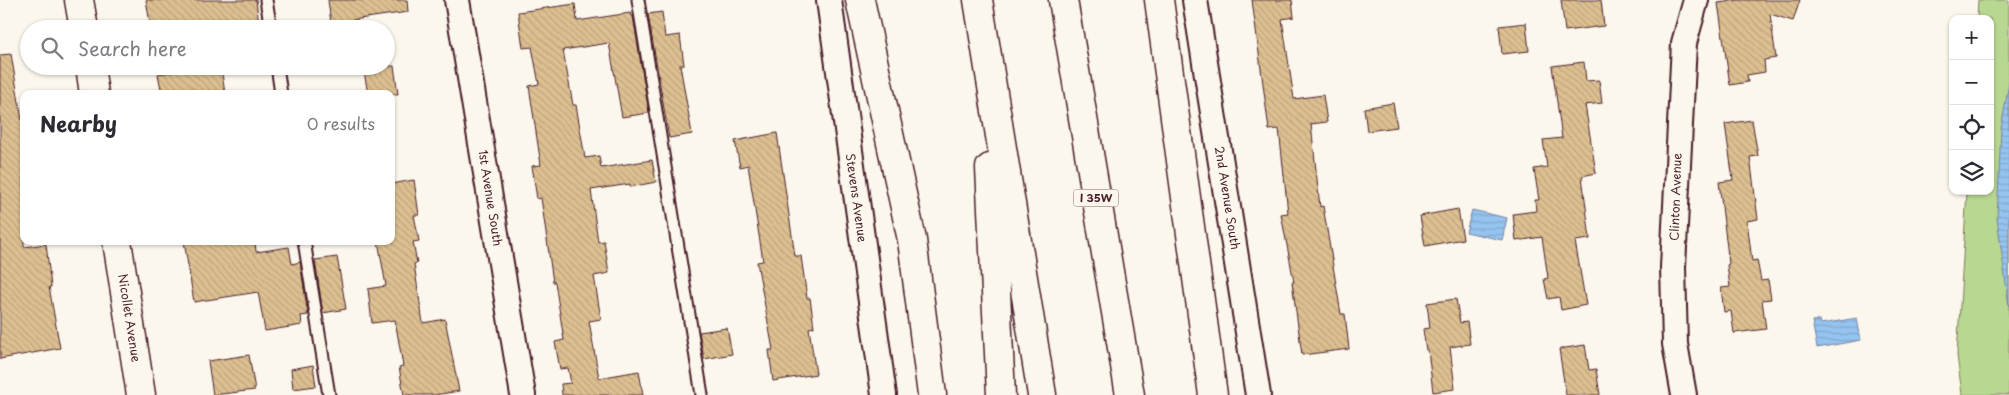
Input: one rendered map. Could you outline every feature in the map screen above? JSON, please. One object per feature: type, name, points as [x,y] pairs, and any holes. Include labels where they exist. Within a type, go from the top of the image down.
[{"type":"main road","points":[[80,0],[83,20]]},
{"type":"main road","points":[[860,0],[912,240],[932,395]]},
{"type":"main road","points":[[978,0],[1042,395]]},
{"type":"main road","name":"I 35W","points":[[1063,0],[1130,395]]},
{"type":"main road","points":[[1159,0],[1213,395]]},
{"type":"main road","points":[[983,34],[1001,395]]},
{"type":"main road","points":[[91,75],[93,90]]},
{"type":"main road","name":"Nicollet Avenue","points":[[118,245],[141,395]]},
{"type":"street","name":"1st Avenue South","points":[[457,0],[523,395]]},
{"type":"street","name":"Stevens Avenue","points":[[828,0],[884,395]]},
{"type":"street","name":"2nd Avenue South","points":[[1195,0],[1258,395]]},
{"type":"street","name":"Clinton Avenue","points":[[1684,395],[1675,344],[1673,267],[1684,43],[1696,0]]},
{"type":"lane","points":[[266,0],[269,20]]},
{"type":"lane","points":[[638,0],[702,395]]},
{"type":"lane","points":[[278,75],[280,90]]},
{"type":"lane","points":[[305,245],[329,395]]},
{"type":"green space","points":[[1978,0],[2009,0],[2009,395],[1962,395],[1957,355],[1967,195],[1994,195],[1994,15],[1977,15]]},
{"type":"water","points":[[2009,83],[2009,306],[1997,218],[2001,129]]},
{"type":"water","points":[[1472,210],[1507,218],[1502,240],[1466,232]]},
{"type":"water","points":[[1857,318],[1861,340],[1817,348],[1812,321],[1820,320],[1821,324]]},
{"type":"building","points":[[146,0],[256,0],[258,20],[149,20]]},
{"type":"building","points":[[328,0],[407,0],[408,12],[352,20],[331,20]]},
{"type":"building","points":[[1252,0],[1292,0],[1294,17],[1282,19],[1294,99],[1323,95],[1327,122],[1311,124],[1320,207],[1323,206],[1341,314],[1345,314],[1349,349],[1302,355],[1292,282],[1294,282],[1281,214],[1288,213],[1279,129],[1269,130]]},
{"type":"building","points":[[1561,0],[1601,0],[1604,26],[1565,31]]},
{"type":"building","points":[[1740,0],[1800,0],[1793,21],[1770,14],[1776,58],[1764,60],[1765,72],[1747,75],[1748,82],[1730,85],[1718,3]]},
{"type":"building","points":[[575,4],[577,21],[630,13],[633,16],[649,113],[622,117],[609,43],[563,50],[573,105],[576,105],[585,158],[599,156],[601,168],[652,160],[656,182],[630,187],[630,184],[591,190],[598,242],[604,241],[609,273],[594,276],[601,319],[589,321],[599,378],[639,371],[643,395],[562,395],[561,384],[571,383],[568,368],[560,369],[555,342],[564,340],[555,282],[553,282],[541,198],[537,199],[532,166],[541,165],[529,86],[539,84],[532,47],[523,48],[518,12]]},
{"type":"building","points":[[662,12],[665,37],[680,35],[684,65],[680,65],[692,134],[669,138],[648,14]]},
{"type":"building","points":[[1526,23],[1529,51],[1502,54],[1499,26]]},
{"type":"building","points":[[11,54],[20,108],[20,245],[24,245],[24,247],[46,245],[51,287],[49,287],[60,348],[0,359],[0,55]]},
{"type":"building","points":[[1584,62],[1586,81],[1599,80],[1602,103],[1585,105],[1596,173],[1582,176],[1590,239],[1575,241],[1586,305],[1561,310],[1559,297],[1548,299],[1544,279],[1548,278],[1542,237],[1516,241],[1513,214],[1536,211],[1535,200],[1539,200],[1534,169],[1547,167],[1543,140],[1562,138],[1552,66]]},
{"type":"building","points":[[395,73],[398,94],[395,94],[395,90],[367,90],[365,75],[395,75]]},
{"type":"building","points":[[158,75],[222,75],[224,90],[161,90]]},
{"type":"building","points":[[1393,103],[1397,127],[1367,131],[1364,108]]},
{"type":"building","points":[[1752,120],[1758,156],[1750,157],[1758,219],[1747,221],[1752,261],[1757,260],[1761,281],[1768,280],[1771,299],[1762,300],[1766,329],[1734,333],[1731,311],[1724,312],[1721,288],[1730,287],[1719,182],[1733,180],[1725,124]]},
{"type":"building","points":[[777,133],[795,256],[801,256],[807,298],[810,298],[814,327],[809,328],[816,374],[773,381],[769,350],[773,350],[757,262],[763,261],[748,165],[740,167],[735,141]]},
{"type":"building","points":[[414,180],[419,215],[414,215],[419,241],[413,242],[417,263],[414,264],[423,323],[445,319],[459,391],[435,395],[404,395],[399,367],[403,366],[395,320],[372,323],[368,289],[386,286],[379,245],[395,245],[395,183]]},
{"type":"building","points":[[1458,209],[1463,239],[1425,246],[1420,216]]},
{"type":"building","points":[[185,245],[255,245],[256,252],[289,247],[292,264],[300,262],[308,315],[301,316],[302,325],[265,331],[258,292],[194,302]]},
{"type":"building","points":[[337,257],[346,309],[323,313],[315,260]]},
{"type":"building","points":[[1456,299],[1460,323],[1467,322],[1470,344],[1450,347],[1455,389],[1433,392],[1428,350],[1426,350],[1423,329],[1430,328],[1427,303]]},
{"type":"building","points":[[727,328],[732,354],[704,359],[699,332]]},
{"type":"building","points":[[1585,345],[1589,370],[1596,369],[1600,395],[1566,395],[1559,349]]},
{"type":"building","points":[[249,355],[255,390],[213,395],[208,361]]},
{"type":"building","points":[[313,365],[316,386],[293,389],[291,369]]}]
